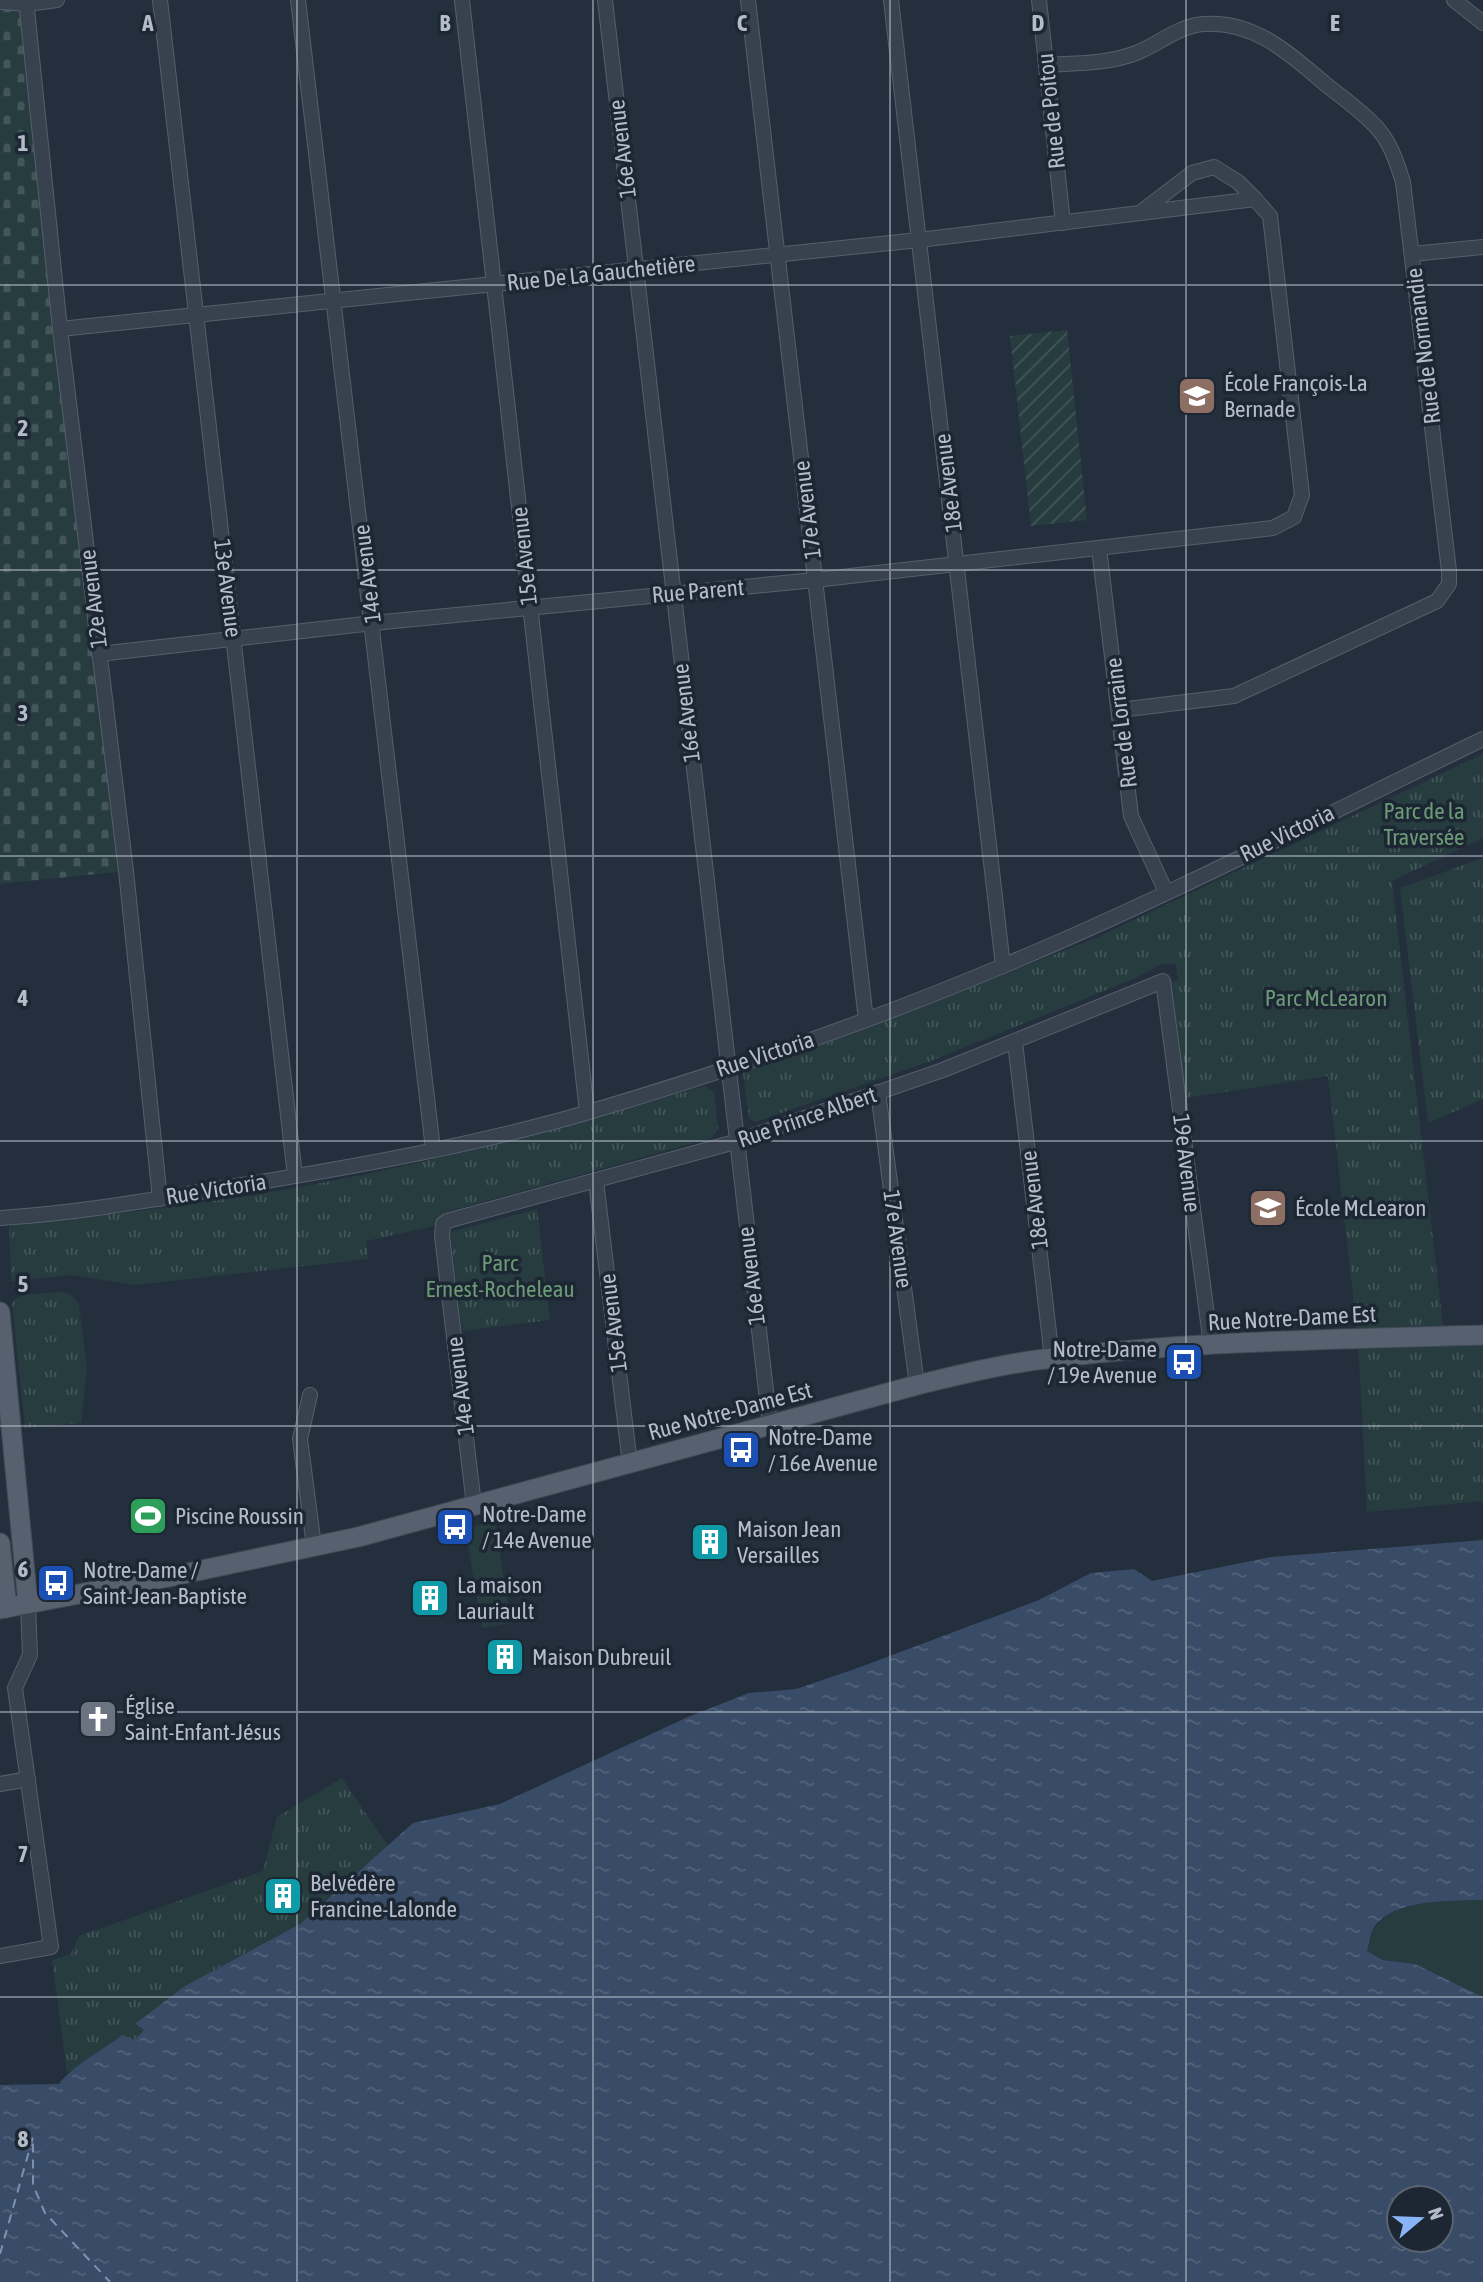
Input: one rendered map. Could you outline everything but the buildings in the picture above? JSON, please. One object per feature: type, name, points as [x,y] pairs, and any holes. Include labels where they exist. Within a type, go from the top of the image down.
[{"type":"main road","points":[[0,1312],[5,1426],[27,1604]]},
{"type":"main road","name":"Rue Notre-Dame Est","points":[[4,1608],[314,1546],[630,1464],[917,1385],[1052,1358],[1210,1345],[1483,1335]]},
{"type":"main road","points":[[0,1542],[4,1608]]},
{"type":"street","points":[[0,2],[57,0]]},
{"type":"street","name":"13e Avenue","points":[[160,0],[194,316],[295,1176]]},
{"type":"street","name":"14e Avenue","points":[[298,0],[433,1149]]},
{"type":"street","name":"15e Avenue","points":[[462,0],[587,1112]]},
{"type":"street","name":"16e Avenue","points":[[605,0],[769,1425]]},
{"type":"street","name":"17e Avenue","points":[[748,0],[866,1020]]},
{"type":"street","name":"18e Avenue","points":[[891,0],[1003,966]]},
{"type":"street","name":"Rue de Poitou","points":[[1039,0],[1063,223]]},
{"type":"street","points":[[1454,0],[1483,23]]},
{"type":"street","name":"12e Avenue","points":[[27,2],[60,329],[160,1199]]},
{"type":"street","name":"Rue de Normandie","points":[[1047,65],[1114,60],[1139,53],[1185,28],[1205,24],[1232,26],[1258,34],[1278,45],[1379,130],[1393,154],[1403,182],[1449,571],[1449,584],[1443,594],[1427,606],[1234,696],[1120,710]]},
{"type":"street","name":"Rue De La Gauchetière","points":[[1141,212],[1192,173],[1214,167],[1238,182],[1255,199]]},
{"type":"street","name":"Rue De La Gauchetière","points":[[60,329],[919,240],[1255,199]]},
{"type":"street","name":"Rue Parent","points":[[99,654],[373,623],[957,565],[1257,532],[1273,528],[1294,517],[1302,495],[1270,216],[1255,199]]},
{"type":"street","points":[[1412,254],[1483,247]]},
{"type":"street","name":"Rue de Lorraine","points":[[1099,548],[1131,816],[1166,892]]},
{"type":"street","name":"Rue Victoria","points":[[0,1218],[160,1199],[433,1149],[587,1112],[728,1067],[866,1020],[1003,966],[1166,892],[1483,739]]},
{"type":"street","name":"Rue Prince Albert","points":[[443,1224],[452,1218],[735,1142],[1015,1042],[1163,981]]},
{"type":"street","name":"19e Avenue","points":[[1163,981],[1210,1345]]},
{"type":"street","name":"18e Avenue","points":[[1015,1042],[1052,1358]]},
{"type":"street","name":"17e Avenue","points":[[878,1093],[917,1385]]},
{"type":"street","name":"15e Avenue","points":[[596,1181],[630,1464]]},
{"type":"street","name":"14e Avenue","points":[[443,1224],[474,1505]]},
{"type":"street","points":[[310,1395],[300,1439],[314,1546]]},
{"type":"street","points":[[0,1956],[51,1947],[15,1688],[30,1656],[27,1604]]},
{"type":"street","points":[[0,1784],[28,1779]]},
{"type":"green space","points":[[0,2],[27,4],[126,871],[0,884]]},
{"type":"green space","points":[[1067,330],[1087,520],[1031,526],[1010,336]]},
{"type":"green space","points":[[1483,754],[1483,838],[1392,881],[1444,1335],[1483,1335],[1483,1501],[1367,1512],[1358,1339],[1328,1076],[1179,1099],[1164,982],[1178,981],[1176,964],[1161,964],[1138,977],[931,1061],[755,1122],[749,1118],[743,1073],[858,1032],[1096,938]]},
{"type":"green space","points":[[1483,858],[1483,1099],[1428,1123],[1400,888]]},
{"type":"green space","points":[[705,1086],[714,1092],[718,1128],[712,1138],[443,1213],[434,1226],[366,1241],[368,1259],[135,1285],[72,1275],[11,1281],[9,1226],[210,1202],[359,1176],[520,1137]]},
{"type":"green space","name":"Parc Ernest-Rocheleau","points":[[537,1209],[550,1320],[462,1331],[450,1232]]},
{"type":"green space","points":[[61,1292],[72,1295],[79,1305],[87,1369],[81,1423],[25,1428],[12,1301],[22,1295]]},
{"type":"green space","points":[[495,1521],[511,1623],[482,1628],[465,1529]]},
{"type":"green space","points":[[342,1778],[388,1846],[300,1924],[185,1986],[135,2025],[144,2030],[134,2040],[122,2035],[96,2056],[67,2073],[52,1960],[71,1954],[79,1936],[263,1871],[277,1817]]},
{"type":"green space","points":[[1483,1900],[1483,1997],[1415,1964],[1383,1960],[1367,1951],[1373,1930],[1394,1912],[1424,1903]]},
{"type":"water","points":[[1483,1540],[1483,1900],[1424,1903],[1394,1912],[1382,1919],[1373,1929],[1367,1951],[1383,1960],[1415,1964],[1483,1997],[1483,2282],[0,2282],[0,2085],[59,2084],[80,2064],[122,2035],[134,2040],[144,2030],[135,2024],[185,1986],[300,1924],[413,1823],[500,1804],[688,1717],[749,1693],[796,1689],[855,1669],[1039,1600],[1091,1573],[1134,1569],[1152,1581],[1271,1557]]},
{"type":"ferry route","points":[[0,2254],[33,2137],[33,2185],[45,2213],[110,2282]]},
{"type":"place","name":"École François-La Bernade","points":[[1197,396]]},
{"type":"place","name":"École McLearon","points":[[1268,1208]]},
{"type":"place","name":"Notre-Dame / 19e Avenue","points":[[1184,1362]]},
{"type":"place","name":"Notre-Dame / 16e Avenue","points":[[741,1450]]},
{"type":"place","name":"Piscine Roussin","points":[[148,1516]]},
{"type":"place","name":"Notre-Dame / 14e Avenue","points":[[455,1527]]},
{"type":"place","name":"Maison Jean Versailles","points":[[710,1542]]},
{"type":"place","name":"Notre-Dame / Saint-Jean-Baptiste","points":[[56,1583]]},
{"type":"place","name":"La maison Lauriault","points":[[430,1598]]},
{"type":"place","name":"Maison Dubreuil","points":[[505,1657]]},
{"type":"place","name":"Église Saint-Enfant-Jésus","points":[[98,1719]]},
{"type":"place","name":"Belvédère Francine-Lalonde","points":[[283,1896]]},
{"type":"park label","name":"Parc de la Traversée","points":[[1424,824]]},
{"type":"park label","name":"Parc McLearon","points":[[1326,998]]}]
